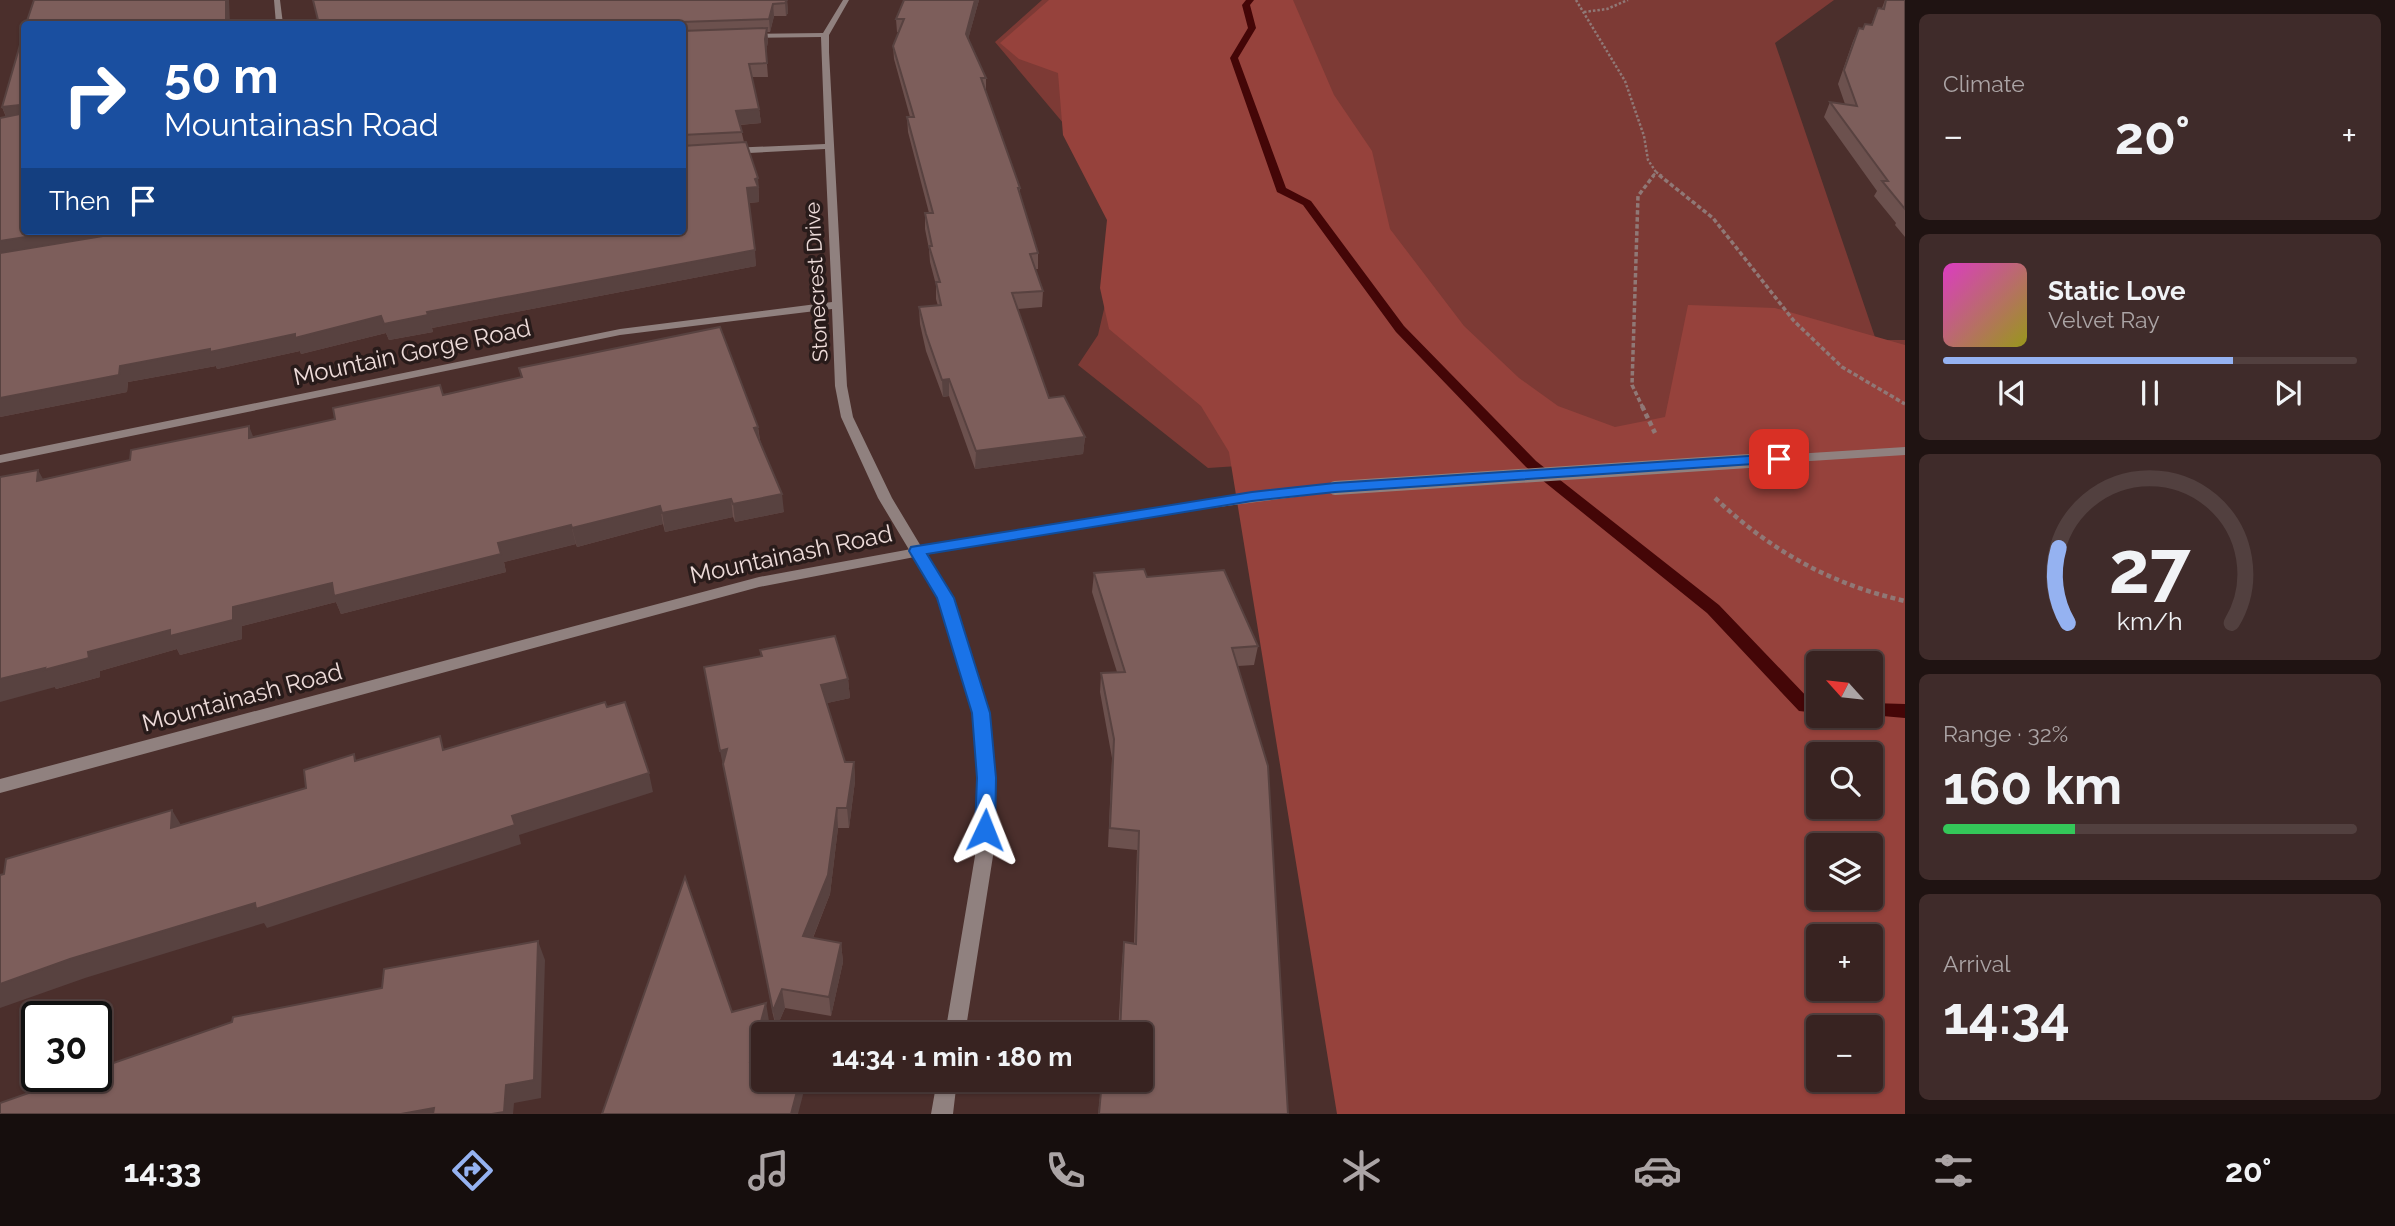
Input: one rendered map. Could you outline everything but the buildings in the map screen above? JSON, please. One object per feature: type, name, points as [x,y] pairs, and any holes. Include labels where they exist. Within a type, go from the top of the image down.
[{"type":"street","points":[[277,0],[280,21]]},
{"type":"street","points":[[745,36],[825,35],[846,0]]},
{"type":"street","name":"Stonecrest Drive","points":[[825,35],[835,305],[841,386],[847,417],[885,498],[946,598],[981,713],[986,778],[984,856],[957,1022]]},
{"type":"street","points":[[715,152],[829,146]]},
{"type":"street","name":"Mountain Gorge Road","points":[[0,459],[620,332],[835,305]]},
{"type":"street","name":"Mountainash Road","points":[[0,786],[689,599],[830,566],[1252,496],[1335,488],[1905,450]]},
{"type":"street","points":[[942,1114],[945,1092]]},
{"type":"path","points":[[1576,0],[1625,81],[1644,136],[1648,160],[1656,172],[1713,218],[1794,321],[1842,367],[1905,404]]},
{"type":"path","points":[[1584,12],[1607,9],[1628,0]]},
{"type":"path","points":[[1656,172],[1638,195],[1632,385],[1654,432],[1664,443]]},
{"type":"path","points":[[1712,494],[1793,561],[1822,577],[1855,589],[1905,601]]},
{"type":"shaded area","points":[[1042,0],[1834,0],[1775,43],[1876,340],[1905,340],[1905,421],[1208,468],[1078,365],[1098,335],[1128,206],[1101,168],[995,42]]},
{"type":"shaded area","points":[[1049,0],[1293,0],[1334,95],[1372,151],[1390,229],[1464,326],[1519,378],[1558,406],[1615,427],[1665,417],[1688,305],[1775,308],[1905,345],[1905,1114],[1337,1114],[1229,452],[1201,406],[1109,329],[1100,288],[1107,220],[1063,135],[1058,73],[1019,59],[1000,43]]},
{"type":"waterway","points":[[1250,0],[1246,5],[1252,28],[1234,58],[1281,190],[1307,203],[1400,329],[1531,464],[1713,609],[1806,706]]},
{"type":"waterway","points":[[1883,710],[1905,711]]},
{"type":"route","points":[[985,830],[986,778],[981,713],[946,598],[916,551],[1252,496],[1335,488],[1779,459]]}]
